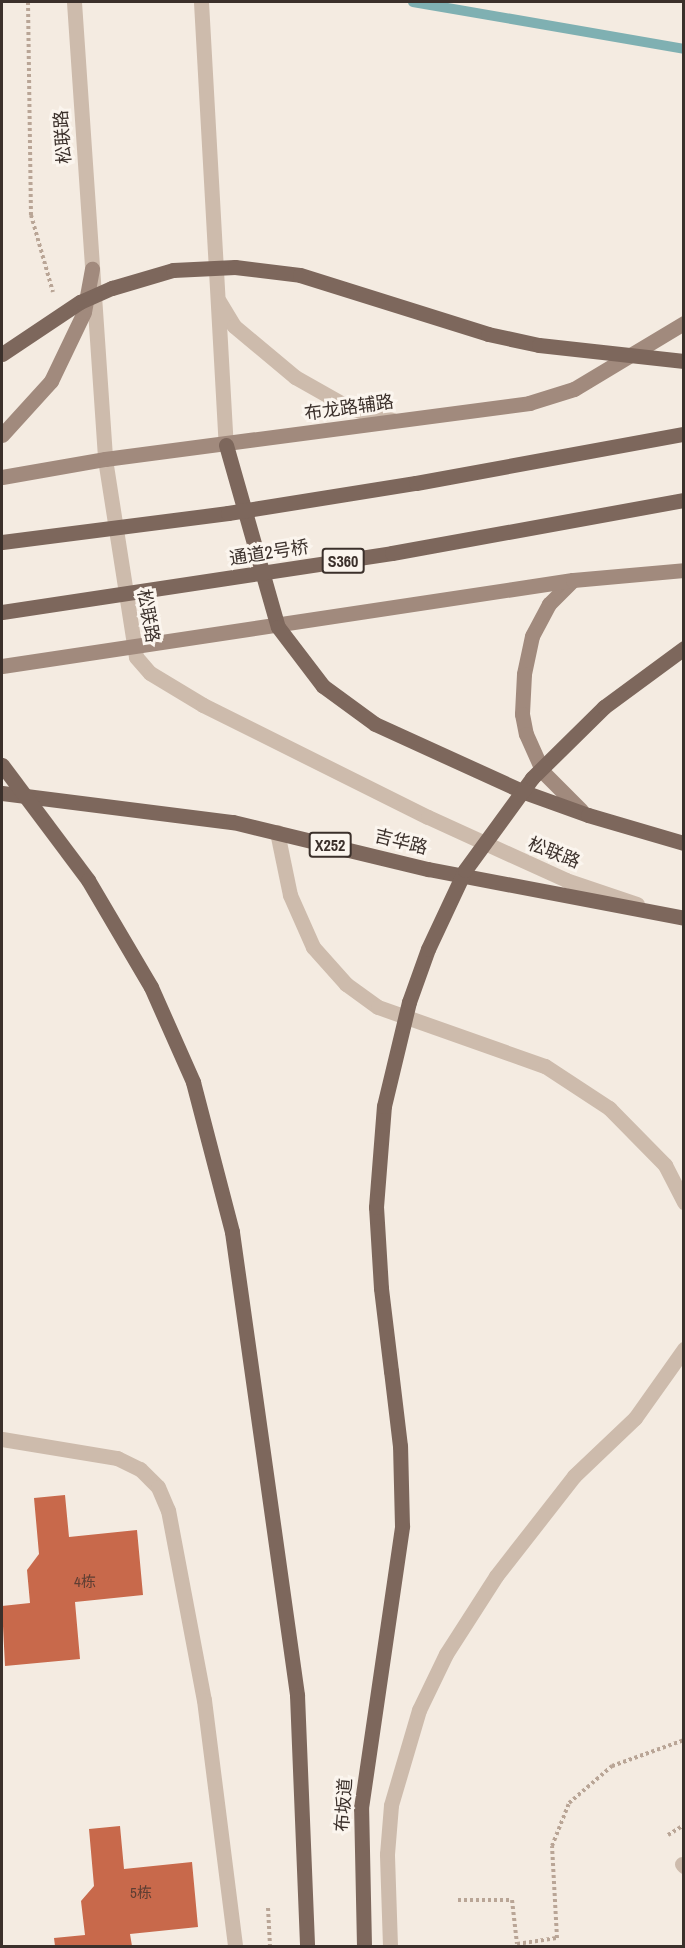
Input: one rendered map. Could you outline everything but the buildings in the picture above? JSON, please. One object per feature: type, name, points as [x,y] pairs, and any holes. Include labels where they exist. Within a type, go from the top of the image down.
[{"type":"main road","points":[[2,354],[80,302],[112,288],[173,270],[235,267],[300,275],[488,334],[539,345],[684,361]]},
{"type":"main road","points":[[2,435],[51,381],[84,312],[92,268]]},
{"type":"main road","name":"布龙路辅路","points":[[2,477],[105,459],[226,446],[552,397],[596,377],[657,336],[684,323]]},
{"type":"main road","points":[[2,542],[345,495],[684,434]]},
{"type":"main road","points":[[226,446],[278,627],[323,686],[375,724],[524,792],[588,816],[684,843]]},
{"type":"main road","name":"通道2号桥","points":[[2,612],[346,560],[684,500]]},
{"type":"main road","points":[[2,666],[278,627],[573,580],[684,570]]},
{"type":"main road","points":[[573,580],[549,604],[532,636],[524,674],[522,714],[526,734],[543,772],[568,801],[588,816]]},
{"type":"main road","name":"布坂道","points":[[364,1947],[361,1808],[402,1527],[400,1446],[381,1288],[376,1207],[384,1106],[409,1002],[428,949],[465,870],[532,778],[604,707],[684,648]]},
{"type":"main road","points":[[2,765],[88,880],[151,987],[193,1082],[232,1232],[297,1695],[307,1947]]},
{"type":"main road","name":"吉华路","points":[[2,793],[153,809],[277,832],[499,884],[657,911],[684,918]]},
{"type":"street","points":[[201,2],[200,25],[226,446]]},
{"type":"street","name":"松联路","points":[[74,5],[105,459],[133,648],[150,673],[214,710],[505,854],[657,911]]},
{"type":"street","points":[[217,296],[234,326],[294,377],[350,408],[398,421]]},
{"type":"street","points":[[277,832],[290,895],[313,947],[346,984],[378,1007],[554,1072],[609,1108],[665,1165],[684,1202]]},
{"type":"street","points":[[390,1947],[387,1854],[391,1805],[419,1710],[446,1654],[510,1558],[573,1476],[635,1418],[684,1349]]},
{"type":"street","points":[[2,1438],[117,1458],[140,1469],[158,1487],[168,1510],[204,1700],[235,1947]]},
{"type":"path","points":[[28,2],[30,215],[56,299]]},
{"type":"path","points":[[458,1900],[512,1899],[517,1944],[557,1938],[552,1846],[569,1803],[612,1766],[684,1740]]},
{"type":"path","points":[[668,1835],[684,1825]]},
{"type":"path","points":[[268,1908],[270,1947]]},
{"type":"waterway","points":[[413,2],[684,49]]}]
